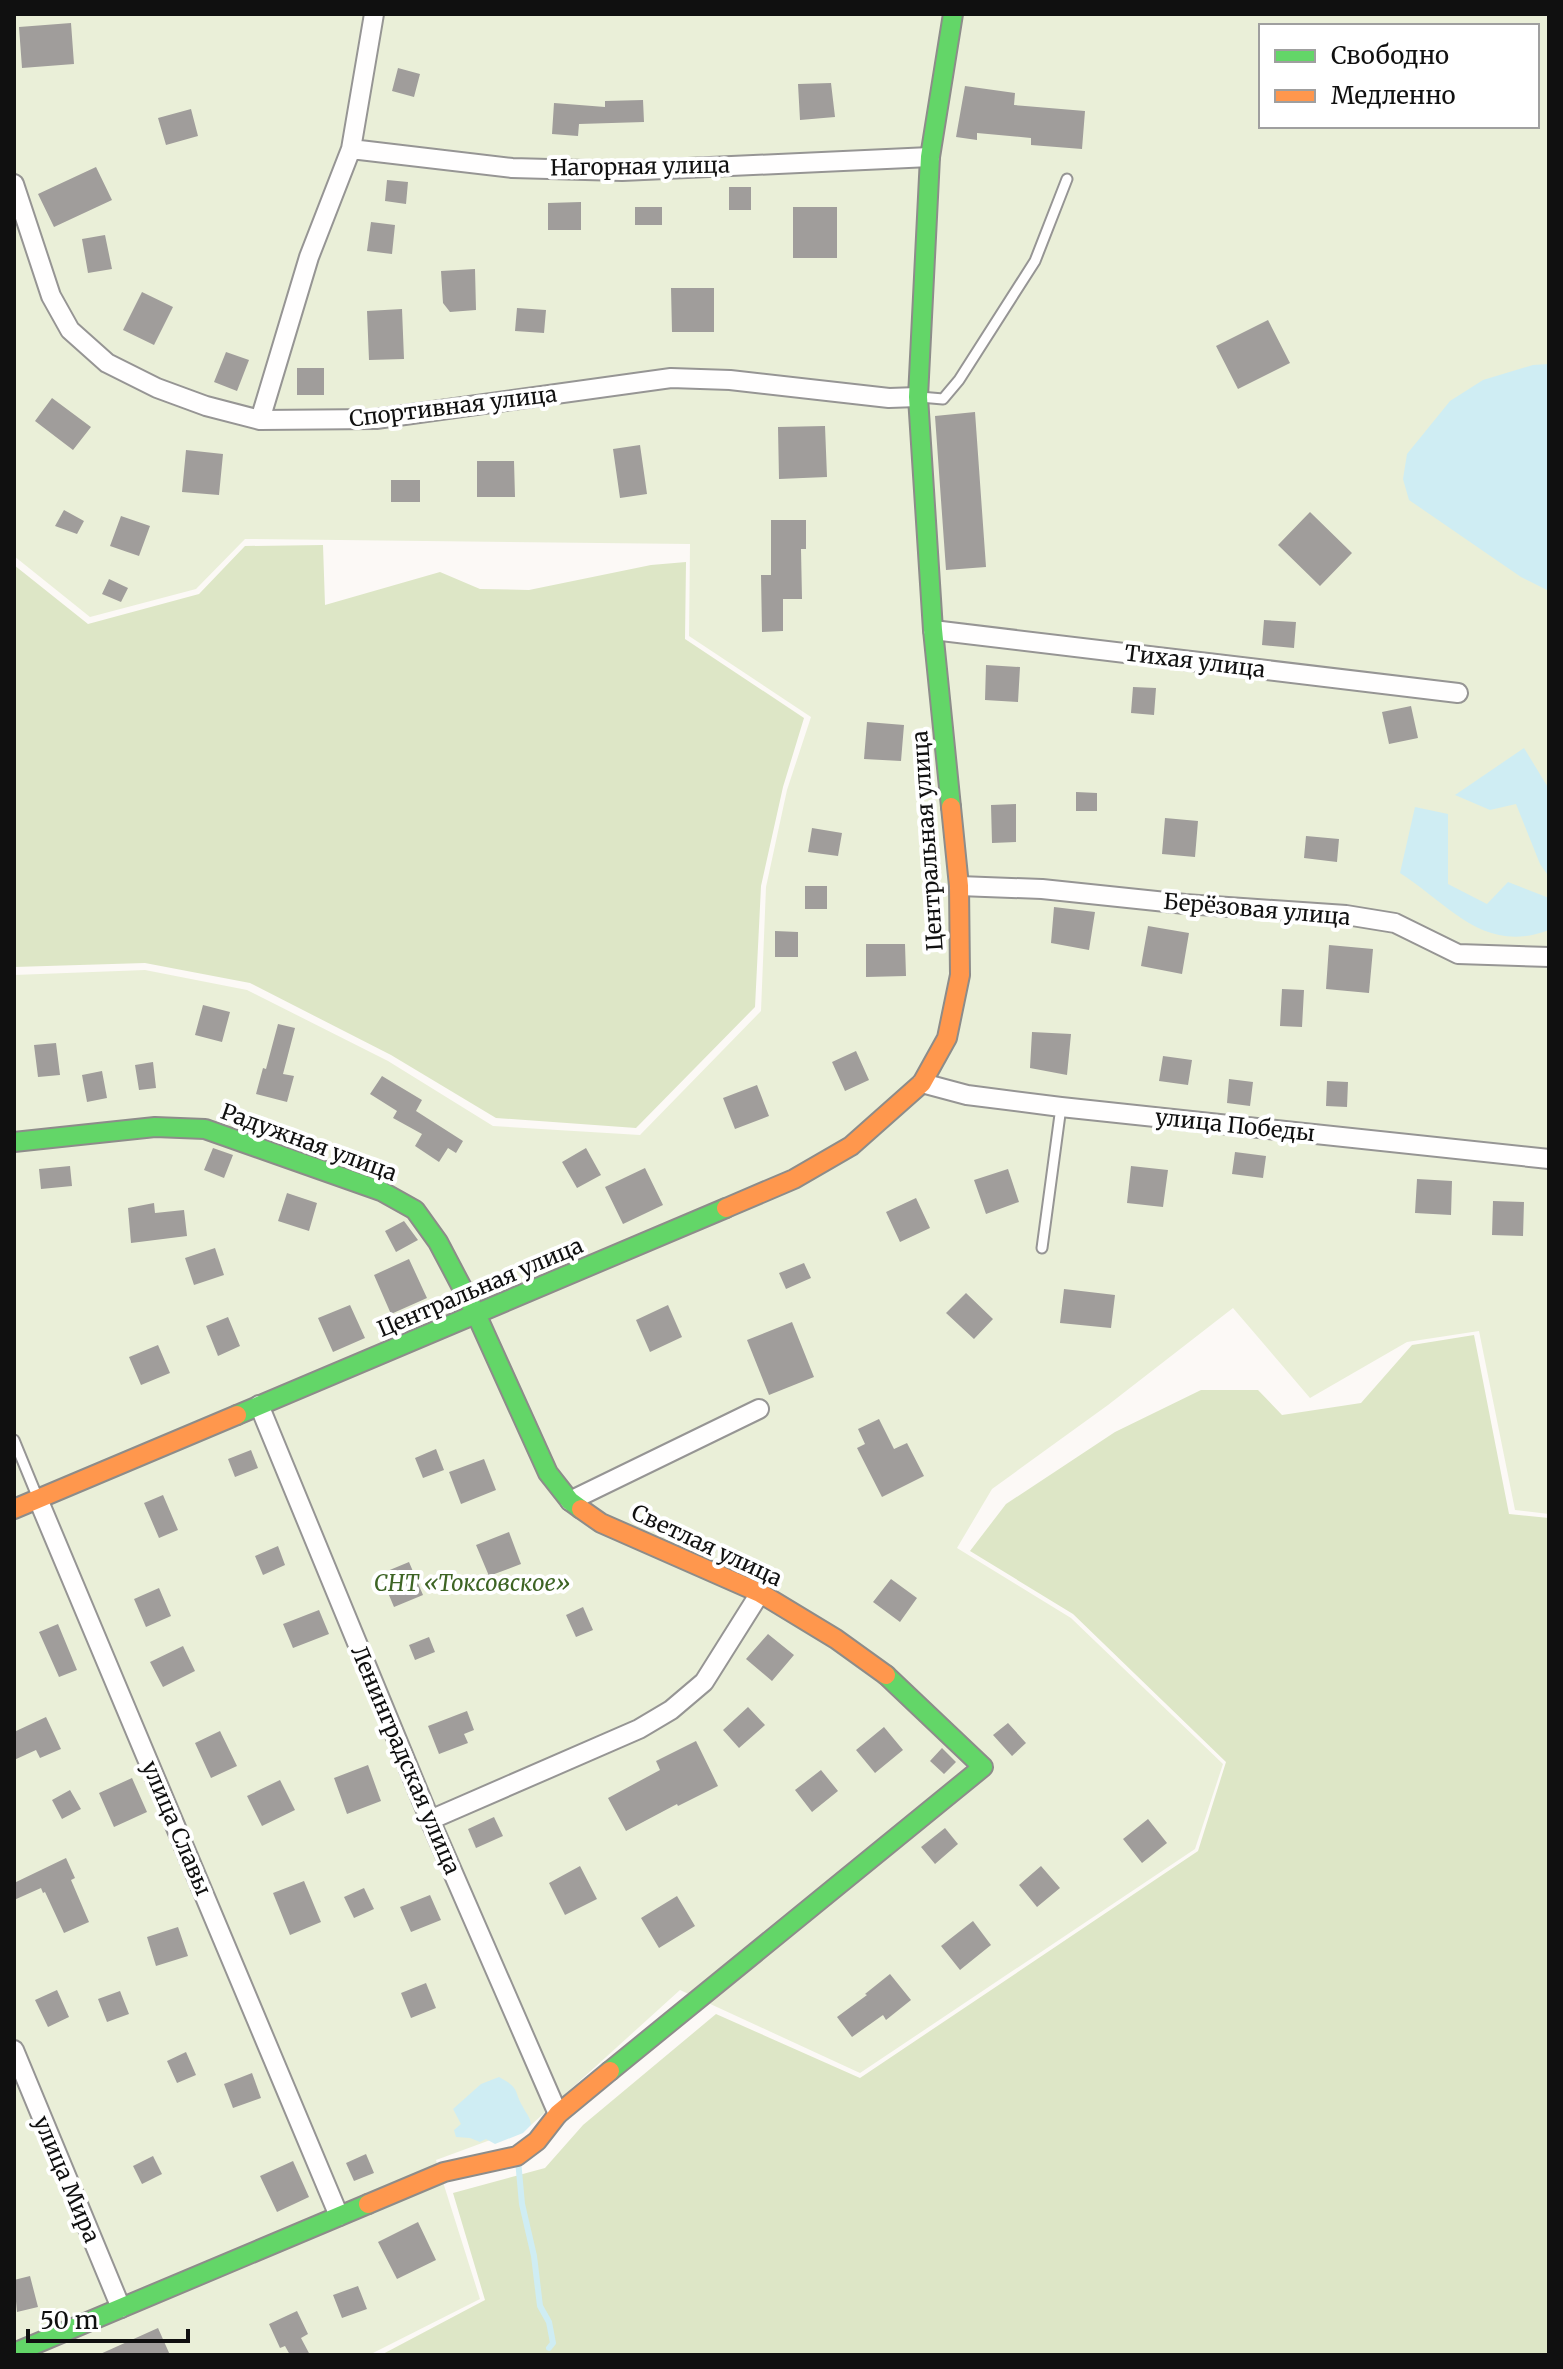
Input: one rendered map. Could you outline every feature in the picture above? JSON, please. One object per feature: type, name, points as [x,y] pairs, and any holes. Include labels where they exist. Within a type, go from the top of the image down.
[{"type":"street","points":[[260,420],[309,257],[351,149],[374,14]]},
{"type":"street","name":"Центральная улица","points":[[14,1509],[477,1316],[794,1179],[851,1146],[922,1083],[947,1038],[960,975],[959,886],[933,630],[918,397],[930,157],[953,14]]},
{"type":"street","name":"Нагорная улица","points":[[351,149],[512,168],[622,171],[930,157]]},
{"type":"street","name":"Спортивная улица","points":[[14,184],[51,296],[70,330],[107,363],[157,388],[206,406],[260,420],[376,419],[671,378],[730,380],[889,398],[918,397]]},
{"type":"street","name":"Тихая улица","points":[[933,630],[1458,693]]},
{"type":"street","name":"Берёзовая улица","points":[[959,886],[1042,889],[1185,904],[1346,915],[1395,923],[1458,954],[1549,957]]},
{"type":"street","name":"улица Победы","points":[[922,1083],[967,1095],[1061,1107],[1549,1159]]},
{"type":"street","name":"Радужная улица","points":[[14,1142],[155,1127],[205,1129],[381,1191],[415,1210],[438,1242],[477,1316]]},
{"type":"street","name":"Светлая улица","points":[[477,1316],[548,1473],[570,1501],[601,1523],[760,1593],[836,1639],[886,1675],[983,1767],[558,2114]]},
{"type":"street","name":"Ленинградская улица","points":[[259,1405],[430,1820],[558,2114]]},
{"type":"street","points":[[570,1501],[759,1409]]},
{"type":"street","name":"улица Славы","points":[[38,1499],[339,2216]]},
{"type":"street","points":[[430,1820],[639,1729],[671,1710],[704,1682],[760,1593]]},
{"type":"street","name":"улица Мира","points":[[14,2050],[121,2308]]},
{"type":"street","points":[[14,2353],[444,2172],[517,2156],[537,2141],[558,2114]]},
{"type":"lane","points":[[918,397],[943,399],[959,380],[1035,261],[1067,179]]},
{"type":"lane","points":[[1042,1248],[1061,1107]]},
{"type":"lane","name":"улица Славы","points":[[14,1440],[38,1499]]},
{"type":"green space","name":"СНТ «Токсовское»","points":[[14,14],[1549,14],[1549,1514],[1515,1510],[1479,1331],[1407,1342],[1310,1398],[1233,1308],[1108,1405],[992,1489],[957,1548],[1071,1618],[1223,1764],[1195,1849],[860,2073],[680,1990],[531,2125],[436,2160],[480,2299],[369,2355],[14,2355],[14,975],[145,970],[247,990],[388,1061],[493,1126],[640,1135],[761,1011],[766,887],[787,790],[811,717],[689,636],[690,544],[245,539],[196,589],[90,617],[14,556]]},
{"type":"green space","points":[[323,545],[325,605],[440,572],[480,589],[529,590],[651,565],[686,562],[685,639],[804,718],[783,787],[761,886],[755,1007],[636,1128],[496,1118],[391,1055],[250,983],[145,963],[14,967],[14,565],[88,624],[199,594],[245,546]]},
{"type":"green space","points":[[1474,1335],[1509,1514],[1549,1518],[1549,2355],[381,2355],[485,2300],[453,2193],[545,2168],[583,2125],[716,2014],[860,2078],[1198,1851],[1226,1762],[1073,1614],[970,1551],[1006,1504],[1115,1432],[1201,1390],[1258,1390],[1282,1415],[1361,1403],[1412,1345]]},
{"type":"water","points":[[1549,364],[1549,591],[1521,577],[1409,500],[1403,479],[1407,454],[1450,401],[1483,380],[1533,365]]},
{"type":"water","points":[[1524,748],[1549,789],[1549,877],[1540,864],[1516,804],[1490,810],[1455,795]]},
{"type":"water","points":[[1415,807],[1448,814],[1448,884],[1487,904],[1508,882],[1549,898],[1549,930],[1526,936],[1505,936],[1486,931],[1452,912],[1400,873]]},
{"type":"water","points":[[499,2077],[514,2087],[531,2125],[523,2133],[495,2144],[486,2139],[480,2142],[456,2137],[454,2130],[461,2124],[453,2109],[481,2084]]},
{"type":"building","points":[[71,23],[74,64],[22,68],[19,27]]},
{"type":"building","points":[[398,68],[420,74],[414,97],[392,91]]},
{"type":"building","points":[[831,83],[835,117],[800,120],[798,84]]},
{"type":"building","points":[[965,86],[1015,93],[1014,105],[1085,111],[1082,149],[1031,145],[1031,138],[977,133],[977,140],[956,137]]},
{"type":"building","points":[[643,100],[644,122],[579,124],[578,136],[552,134],[554,103],[605,107],[605,101]]},
{"type":"building","points":[[191,109],[198,136],[166,145],[158,118]]},
{"type":"building","points":[[96,167],[112,200],[54,227],[38,194]]},
{"type":"building","points":[[387,180],[408,182],[406,204],[385,201]]},
{"type":"building","points":[[729,187],[751,187],[751,210],[729,210]]},
{"type":"building","points":[[581,202],[581,230],[548,230],[548,203]]},
{"type":"building","points":[[635,207],[662,207],[662,225],[635,225]]},
{"type":"building","points":[[793,207],[837,207],[837,258],[793,258]]},
{"type":"building","points":[[371,222],[395,225],[392,254],[367,251]]},
{"type":"building","points":[[105,235],[112,269],[88,273],[82,239]]},
{"type":"building","points":[[475,269],[476,310],[450,312],[443,303],[441,271]]},
{"type":"building","points":[[671,288],[714,288],[714,332],[672,332]]},
{"type":"building","points":[[142,292],[173,307],[154,345],[123,330]]},
{"type":"building","points":[[517,308],[546,310],[544,333],[515,331]]},
{"type":"building","points":[[402,309],[404,359],[369,360],[367,311]]},
{"type":"building","points":[[1268,320],[1290,363],[1238,389],[1216,346]]},
{"type":"building","points":[[226,352],[249,360],[237,391],[214,382]]},
{"type":"building","points":[[297,368],[324,368],[324,395],[297,395]]},
{"type":"building","points":[[52,398],[91,427],[73,450],[35,421]]},
{"type":"building","points":[[975,412],[986,567],[946,570],[935,416]]},
{"type":"building","points":[[825,426],[827,477],[779,479],[778,427]]},
{"type":"building","points":[[640,445],[647,494],[620,498],[613,449]]},
{"type":"building","points":[[186,450],[223,454],[219,495],[182,492]]},
{"type":"building","points":[[477,461],[514,461],[515,497],[477,497]]},
{"type":"building","points":[[391,480],[420,480],[420,502],[391,502]]},
{"type":"building","points":[[64,510],[84,521],[77,534],[55,526]]},
{"type":"building","points":[[1310,512],[1352,553],[1320,586],[1278,545]]},
{"type":"building","points":[[121,516],[150,526],[139,556],[110,546]]},
{"type":"building","points":[[771,520],[806,520],[806,549],[801,549],[802,599],[783,599],[783,631],[762,632],[761,575],[771,575]]},
{"type":"building","points":[[109,579],[128,588],[121,602],[102,594]]},
{"type":"building","points":[[1264,620],[1296,622],[1294,648],[1262,645]]},
{"type":"building","points":[[986,665],[1020,667],[1018,702],[985,700]]},
{"type":"building","points":[[1133,687],[1156,688],[1154,715],[1131,713]]},
{"type":"building","points":[[1411,706],[1418,738],[1389,744],[1382,712]]},
{"type":"building","points":[[867,722],[904,725],[901,761],[864,759]]},
{"type":"building","points":[[1076,792],[1097,793],[1097,811],[1076,811]]},
{"type":"building","points":[[1016,804],[1016,842],[992,843],[991,805]]},
{"type":"building","points":[[1165,818],[1198,821],[1195,857],[1162,854]]},
{"type":"building","points":[[812,828],[842,833],[838,856],[808,852]]},
{"type":"building","points":[[1306,836],[1339,839],[1337,862],[1304,858]]},
{"type":"building","points":[[805,886],[827,886],[827,909],[805,909]]},
{"type":"building","points":[[1054,907],[1095,912],[1089,950],[1051,943]]},
{"type":"building","points":[[1148,926],[1189,933],[1182,974],[1141,966]]},
{"type":"building","points":[[775,931],[798,932],[798,957],[775,957]]},
{"type":"building","points":[[866,944],[905,944],[906,976],[866,977]]},
{"type":"building","points":[[1329,945],[1373,949],[1369,993],[1326,989]]},
{"type":"building","points":[[1282,989],[1304,990],[1302,1027],[1280,1026]]},
{"type":"building","points":[[203,1005],[230,1012],[222,1042],[195,1035]]},
{"type":"building","points":[[278,1024],[295,1028],[283,1074],[294,1076],[287,1102],[256,1094]]},
{"type":"building","points":[[1032,1032],[1071,1034],[1067,1075],[1030,1068]]},
{"type":"building","points":[[56,1043],[60,1075],[38,1077],[34,1045]]},
{"type":"building","points":[[856,1051],[869,1080],[845,1091],[832,1062]]},
{"type":"building","points":[[1163,1056],[1192,1060],[1188,1085],[1159,1081]]},
{"type":"building","points":[[153,1062],[156,1088],[139,1090],[135,1065]]},
{"type":"building","points":[[102,1071],[107,1098],[87,1102],[82,1075]]},
{"type":"building","points":[[382,1076],[422,1100],[416,1111],[463,1141],[456,1153],[448,1148],[439,1162],[415,1146],[422,1134],[393,1118],[397,1111],[370,1094]]},
{"type":"building","points":[[1229,1079],[1253,1082],[1250,1106],[1227,1103]]},
{"type":"building","points":[[1327,1081],[1348,1082],[1347,1107],[1326,1106]]},
{"type":"building","points":[[757,1085],[769,1116],[735,1129],[723,1098]]},
{"type":"building","points":[[213,1148],[233,1155],[224,1178],[204,1170]]},
{"type":"building","points":[[586,1148],[601,1175],[577,1188],[562,1162]]},
{"type":"building","points":[[1235,1152],[1266,1156],[1263,1178],[1232,1174]]},
{"type":"building","points":[[70,1166],[72,1186],[41,1189],[39,1169]]},
{"type":"building","points":[[1131,1166],[1168,1170],[1163,1207],[1127,1203]]},
{"type":"building","points":[[645,1168],[663,1205],[623,1224],[605,1187]]},
{"type":"building","points":[[1008,1169],[1019,1202],[986,1214],[974,1180]]},
{"type":"building","points":[[1417,1179],[1452,1181],[1451,1215],[1415,1213]]},
{"type":"building","points":[[287,1193],[317,1203],[309,1231],[278,1221]]},
{"type":"building","points":[[916,1198],[930,1228],[900,1242],[886,1212]]},
{"type":"building","points":[[1493,1201],[1524,1202],[1523,1236],[1492,1235]]},
{"type":"building","points":[[154,1203],[155,1213],[184,1210],[187,1236],[131,1243],[128,1208]]},
{"type":"building","points":[[404,1221],[418,1240],[396,1252],[385,1231]]},
{"type":"building","points":[[215,1248],[224,1275],[194,1285],[185,1258]]},
{"type":"building","points":[[409,1259],[427,1298],[391,1314],[374,1275]]},
{"type":"building","points":[[804,1263],[811,1278],[786,1289],[779,1273]]},
{"type":"building","points":[[1064,1289],[1115,1295],[1111,1328],[1060,1323]]},
{"type":"building","points":[[966,1293],[993,1319],[974,1339],[946,1313]]},
{"type":"building","points":[[350,1305],[365,1338],[333,1352],[318,1318]]},
{"type":"building","points":[[668,1305],[682,1337],[650,1352],[636,1320]]},
{"type":"building","points":[[228,1317],[240,1346],[218,1356],[206,1326]]},
{"type":"building","points":[[792,1322],[814,1377],[769,1395],[747,1340]]},
{"type":"building","points":[[158,1345],[170,1373],[141,1385],[129,1357]]},
{"type":"building","points":[[879,1419],[894,1449],[907,1443],[924,1476],[882,1497],[857,1448],[865,1444],[858,1429]]},
{"type":"building","points":[[436,1449],[444,1470],[423,1478],[415,1458]]},
{"type":"building","points":[[251,1450],[258,1468],[235,1477],[228,1459]]},
{"type":"building","points":[[484,1459],[496,1490],[461,1504],[449,1472]]},
{"type":"building","points":[[163,1495],[178,1530],[159,1538],[144,1503]]},
{"type":"building","points":[[509,1532],[521,1564],[489,1576],[476,1545]]},
{"type":"building","points":[[278,1546],[285,1565],[263,1575],[255,1556]]},
{"type":"building","points":[[409,1562],[423,1595],[394,1607],[380,1574]]},
{"type":"building","points":[[891,1579],[917,1598],[900,1622],[873,1602]]},
{"type":"building","points":[[159,1588],[171,1616],[146,1627],[134,1599]]},
{"type":"building","points":[[583,1607],[593,1630],[576,1637],[566,1615]]},
{"type":"building","points":[[319,1610],[329,1634],[293,1648],[283,1624]]},
{"type":"building","points":[[58,1624],[77,1670],[59,1677],[39,1632]]},
{"type":"building","points":[[768,1634],[794,1655],[772,1681],[746,1659]]},
{"type":"building","points":[[429,1637],[435,1652],[415,1660],[409,1645]]},
{"type":"building","points":[[183,1646],[195,1671],[163,1687],[150,1662]]},
{"type":"building","points":[[748,1707],[765,1725],[739,1748],[723,1730]]},
{"type":"building","points":[[467,1711],[474,1730],[464,1734],[468,1743],[439,1754],[428,1726]]},
{"type":"building","points":[[46,1717],[61,1749],[40,1758],[36,1750],[14,1760],[14,1732]]},
{"type":"building","points":[[1008,1723],[1026,1743],[1012,1756],[993,1735]]},
{"type":"building","points":[[884,1727],[903,1750],[875,1773],[856,1750]]},
{"type":"building","points":[[220,1731],[237,1766],[211,1778],[195,1743]]},
{"type":"building","points":[[696,1741],[718,1786],[626,1831],[608,1798],[660,1770],[656,1761]]},
{"type":"building","points":[[942,1748],[956,1762],[944,1774],[930,1761]]},
{"type":"building","points":[[368,1765],[381,1801],[347,1814],[334,1778]]},
{"type":"building","points":[[821,1770],[838,1791],[812,1812],[795,1790]]},
{"type":"building","points":[[132,1778],[147,1812],[114,1827],[99,1793]]},
{"type":"building","points":[[280,1780],[295,1810],[262,1826],[247,1796]]},
{"type":"building","points":[[70,1790],[81,1809],[62,1819],[52,1800]]},
{"type":"building","points":[[494,1817],[503,1836],[476,1848],[468,1829]]},
{"type":"building","points":[[1148,1819],[1167,1843],[1142,1863],[1123,1839]]},
{"type":"building","points":[[945,1828],[958,1844],[935,1864],[921,1847]]},
{"type":"building","points":[[66,1858],[75,1878],[71,1880],[89,1922],[64,1933],[41,1888],[14,1900],[14,1883]]},
{"type":"building","points":[[580,1866],[597,1899],[565,1915],[549,1883]]},
{"type":"building","points":[[1041,1866],[1060,1888],[1037,1907],[1019,1885]]},
{"type":"building","points":[[304,1881],[321,1922],[290,1935],[273,1893]]},
{"type":"building","points":[[364,1888],[374,1909],[354,1918],[344,1897]]},
{"type":"building","points":[[430,1895],[441,1920],[411,1932],[400,1907]]},
{"type":"building","points":[[677,1896],[695,1926],[659,1948],[641,1918]]},
{"type":"building","points":[[973,1921],[991,1945],[960,1970],[941,1946]]},
{"type":"building","points":[[178,1927],[188,1956],[156,1966],[147,1937]]},
{"type":"building","points":[[890,1974],[911,2000],[886,2020],[883,2015],[852,2037],[837,2017]]},
{"type":"building","points":[[426,1983],[436,2008],[411,2018],[401,1993]]},
{"type":"building","points":[[57,1990],[69,2017],[48,2027],[35,2000]]},
{"type":"building","points":[[120,1991],[129,2014],[107,2022],[98,1999]]},
{"type":"building","points":[[186,2052],[196,2075],[177,2083],[167,2061]]},
{"type":"building","points":[[252,2073],[261,2098],[233,2108],[224,2084]]},
{"type":"building","points":[[366,2154],[374,2173],[354,2181],[346,2163]]},
{"type":"building","points":[[153,2156],[162,2174],[142,2184],[133,2166]]},
{"type":"building","points":[[293,2161],[309,2197],[277,2212],[260,2176]]},
{"type":"building","points":[[418,2222],[436,2260],[397,2279],[378,2242]]},
{"type":"building","points":[[30,2276],[38,2307],[17,2312],[14,2280]]},
{"type":"building","points":[[358,2286],[367,2309],[342,2318],[333,2295]]},
{"type":"building","points":[[297,2311],[308,2334],[301,2338],[310,2355],[290,2355],[285,2346],[280,2348],[269,2324]]},
{"type":"building","points":[[158,2328],[170,2355],[98,2355]]},
{"type":"waterway","points":[[518,2160],[522,2204],[534,2256],[540,2306],[549,2322],[553,2343],[549,2348]]},
{"type":"traffic: fast","points":[[951,807],[933,630],[918,397],[930,157],[953,14]]},
{"type":"traffic: fast","points":[[14,1142],[155,1127],[205,1129],[381,1191],[415,1210],[438,1242],[477,1316],[548,1473],[570,1501],[581,1509]]},
{"type":"traffic: fast","points":[[237,1415],[726,1208]]},
{"type":"traffic: fast","points":[[610,2071],[983,1767],[886,1675]]},
{"type":"traffic: fast","points":[[14,2353],[368,2204]]},
{"type":"traffic: slow","points":[[726,1208],[794,1179],[851,1146],[922,1083],[947,1038],[960,975],[959,886],[951,807]]},
{"type":"traffic: slow","points":[[14,1509],[237,1415]]},
{"type":"traffic: slow","points":[[581,1509],[601,1523],[760,1593],[836,1639],[886,1675]]},
{"type":"traffic: slow","points":[[368,2204],[444,2172],[517,2156],[537,2141],[558,2114],[610,2071]]}]
